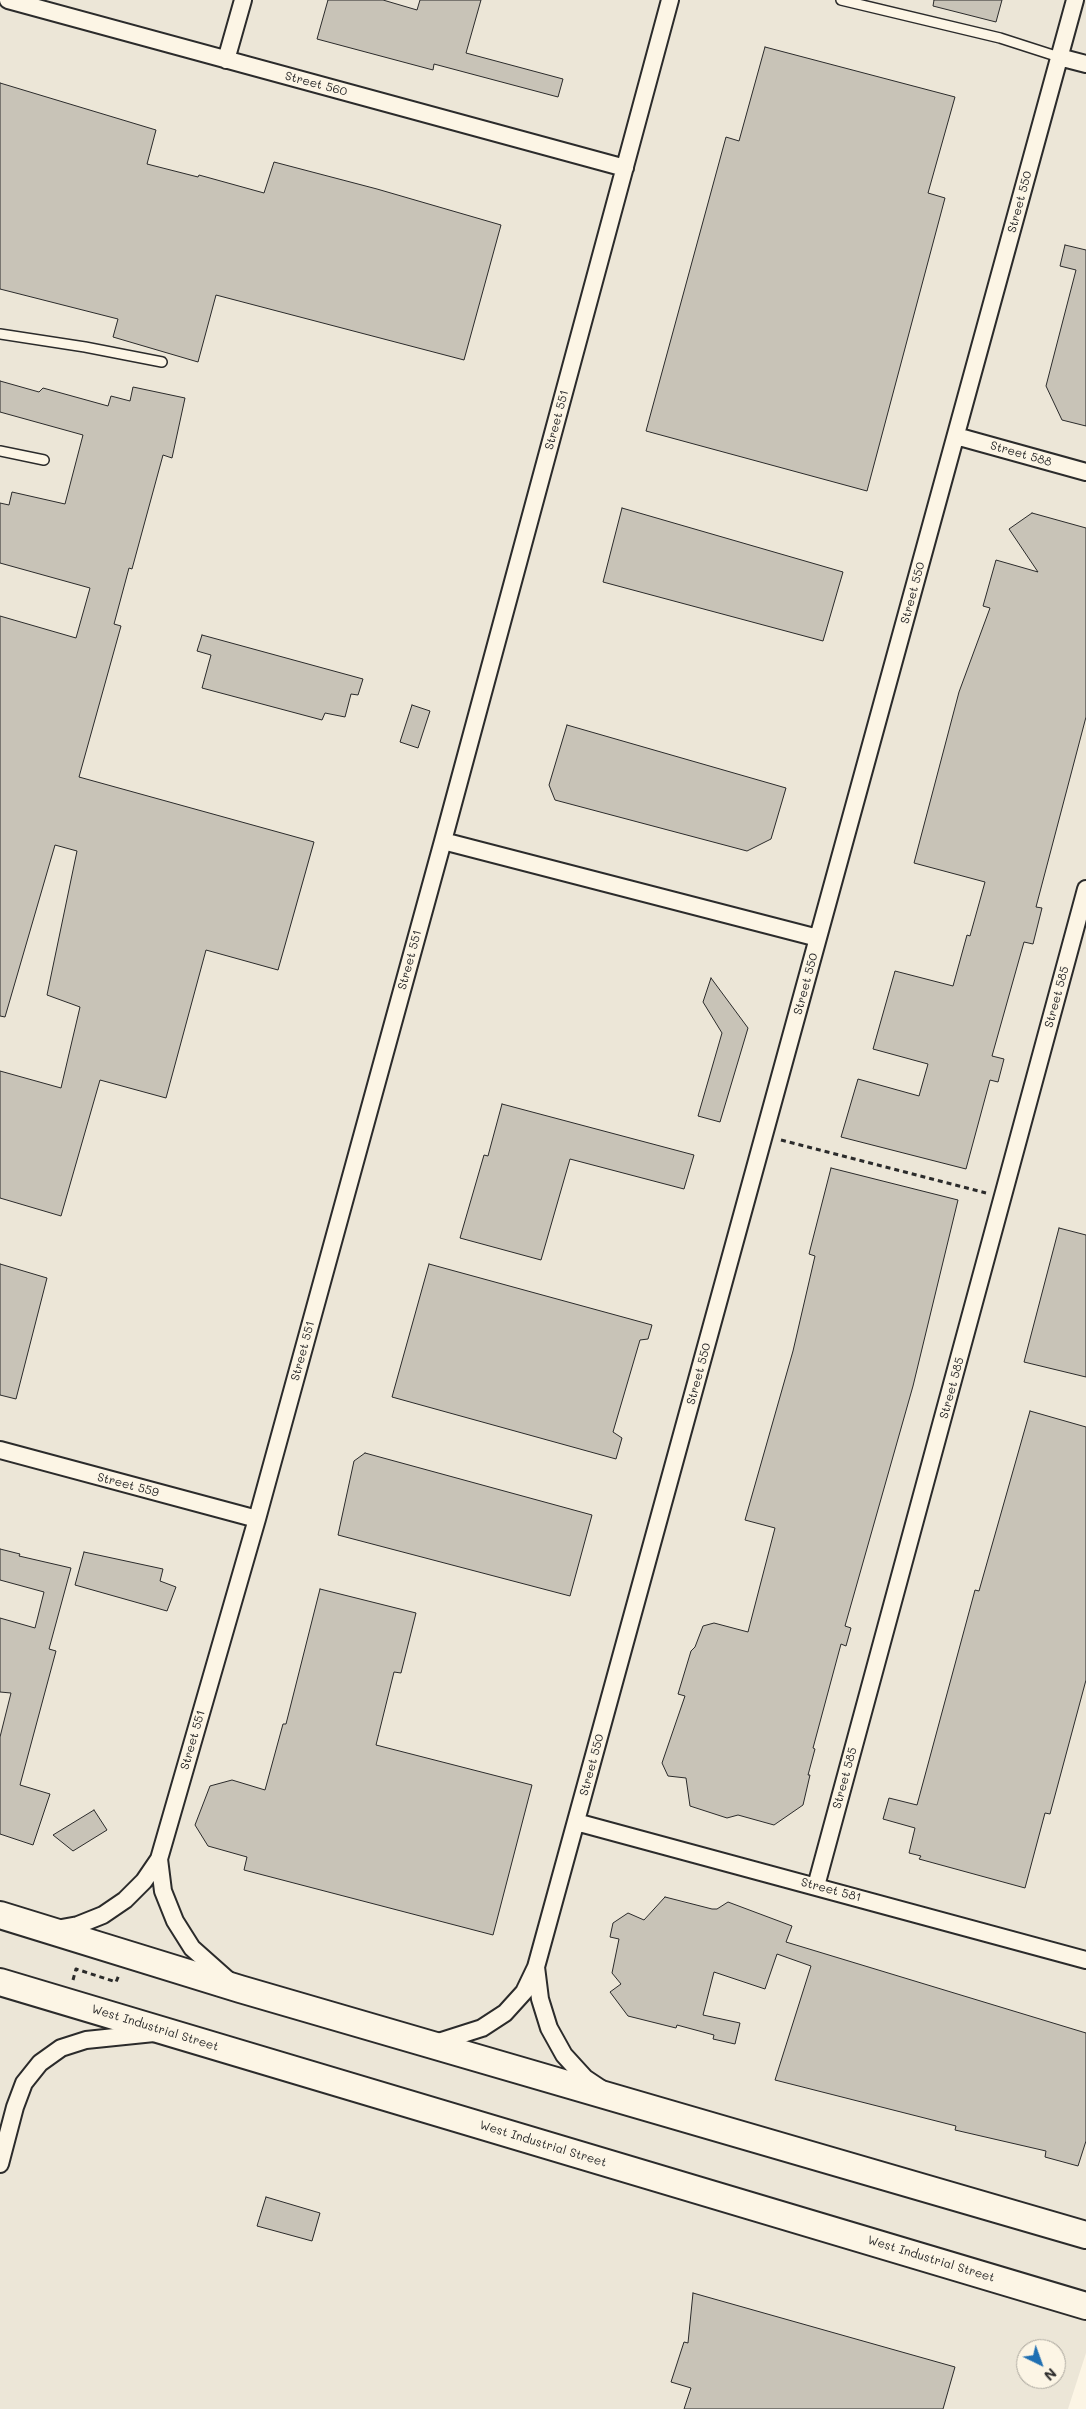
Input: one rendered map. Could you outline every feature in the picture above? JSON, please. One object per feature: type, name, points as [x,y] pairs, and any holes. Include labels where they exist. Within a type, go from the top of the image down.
[{"type":"main road","points":[[0,1914],[126,1952],[240,1990],[1086,2235]]},
{"type":"main road","name":"West Industrial Street","points":[[0,1982],[1086,2306]]},
{"type":"street","name":"Street 560","points":[[8,0],[625,168]]},
{"type":"street","points":[[226,60],[243,0]]},
{"type":"street","name":"Street 551","points":[[52,1930],[78,1924],[103,1915],[125,1900],[144,1881],[159,1859],[257,1519],[443,841],[670,0]]},
{"type":"street","name":"Street 550","points":[[427,2045],[482,2028],[505,2013],[524,1992],[536,1967],[1075,0]]},
{"type":"street","points":[[1059,57],[1086,64]]},
{"type":"street","name":"Street 588","points":[[956,436],[1086,472]]},
{"type":"street","points":[[443,841],[818,938]]},
{"type":"street","name":"Street 585","points":[[816,1886],[1086,889]]},
{"type":"street","name":"Street 559","points":[[0,1450],[257,1519]]},
{"type":"street","name":"Street 581","points":[[576,1822],[1086,1960]]},
{"type":"street","name":"Street 551","points":[[159,1859],[163,1891],[175,1921],[192,1948],[240,1990]]},
{"type":"street","name":"Street 550","points":[[536,1967],[540,1999],[549,2028],[560,2048],[585,2078],[614,2098]]},
{"type":"street","points":[[0,2164],[15,2107],[24,2083],[40,2063],[61,2048],[86,2040],[166,2032]]},
{"type":"lane","points":[[841,0],[1000,38],[1059,57]]},
{"type":"lane","points":[[0,334],[85,347],[162,362]]},
{"type":"lane","points":[[0,451],[44,460]]},
{"type":"path","points":[[764,1135],[1003,1198]]},
{"type":"path","points":[[66,2002],[76,1969],[116,1982],[126,1952]]},
{"type":"shaded area","points":[[0,0],[1086,0],[1086,2353],[1068,2409],[0,2409]]},
{"type":"building","points":[[328,0],[383,0],[417,10],[420,0],[481,0],[466,53],[563,79],[558,97],[434,64],[433,70],[317,39]]},
{"type":"building","points":[[934,0],[1002,0],[996,22],[933,6]]},
{"type":"building","points":[[765,47],[955,97],[928,193],[945,198],[867,491],[646,431],[726,137],[739,141]]},
{"type":"building","points":[[0,83],[156,130],[147,164],[198,177],[199,175],[264,193],[274,162],[377,189],[501,225],[464,360],[216,295],[198,362],[113,337],[118,319],[0,289]]},
{"type":"building","points":[[1065,245],[1086,250],[1086,426],[1062,420],[1046,386],[1076,270],[1060,266]]},
{"type":"building","points":[[0,381],[39,392],[43,388],[108,406],[111,396],[130,401],[133,387],[185,398],[172,458],[163,455],[132,569],[129,568],[114,624],[121,626],[79,777],[314,842],[278,970],[206,950],[166,1098],[100,1080],[61,1216],[0,1198],[0,1071],[61,1088],[80,1007],[47,995],[77,851],[55,845],[5,1017],[0,1016],[0,616],[76,638],[90,588],[0,563],[0,503],[9,505],[12,492],[65,504],[83,435],[0,412]]},
{"type":"building","points":[[622,508],[843,572],[823,641],[603,582]]},
{"type":"building","points":[[1032,513],[1086,528],[1086,717],[1036,907],[1042,908],[1033,944],[1024,942],[992,1056],[1004,1059],[998,1082],[990,1080],[966,1169],[841,1137],[858,1079],[919,1096],[928,1064],[873,1049],[895,971],[953,986],[967,935],[970,936],[985,882],[914,863],[959,692],[990,608],[983,606],[996,560],[1038,572],[1009,529]]},
{"type":"building","points":[[202,635],[363,679],[358,695],[351,694],[345,717],[325,713],[322,720],[202,688],[211,655],[197,651]]},
{"type":"building","points":[[412,705],[430,711],[418,748],[400,742]]},
{"type":"building","points":[[567,725],[786,788],[771,839],[747,851],[555,800],[549,785]]},
{"type":"building","points":[[711,978],[748,1028],[720,1122],[698,1116],[722,1033],[703,1002]]},
{"type":"building","points":[[502,1104],[694,1155],[684,1189],[570,1159],[541,1260],[460,1238],[484,1155],[488,1156]]},
{"type":"building","points":[[831,1168],[958,1200],[913,1386],[845,1626],[851,1628],[846,1646],[841,1644],[813,1748],[815,1749],[803,1805],[774,1825],[738,1815],[727,1818],[690,1806],[686,1778],[668,1776],[662,1763],[685,1696],[678,1694],[691,1651],[695,1647],[703,1626],[714,1623],[748,1632],[775,1528],[745,1520],[793,1351],[815,1256],[809,1254]]},
{"type":"building","points":[[1059,1228],[1086,1235],[1086,1377],[1024,1362]]},
{"type":"building","points":[[0,1264],[47,1278],[16,1399],[0,1395]]},
{"type":"building","points":[[429,1264],[652,1325],[648,1339],[640,1340],[613,1432],[622,1438],[616,1459],[392,1397]]},
{"type":"building","points":[[1030,1411],[1086,1427],[1086,1680],[1050,1814],[1045,1813],[1025,1888],[919,1859],[921,1856],[909,1853],[915,1828],[883,1819],[889,1798],[917,1805],[975,1590],[979,1591]]},
{"type":"building","points":[[365,1453],[592,1515],[570,1596],[338,1535],[354,1461]]},
{"type":"building","points":[[0,1549],[20,1554],[19,1556],[71,1568],[49,1649],[56,1651],[20,1785],[50,1794],[33,1845],[0,1834],[0,1737],[11,1693],[0,1692],[0,1618],[35,1628],[44,1592],[0,1580]]},
{"type":"building","points":[[84,1552],[163,1569],[160,1581],[176,1587],[167,1611],[75,1585]]},
{"type":"building","points":[[320,1589],[416,1613],[401,1673],[394,1672],[376,1745],[532,1785],[493,1935],[244,1870],[247,1857],[208,1846],[195,1825],[210,1786],[232,1780],[265,1790],[283,1724],[286,1724]]},
{"type":"building","points":[[94,1810],[107,1830],[73,1851],[53,1835]]},
{"type":"building","points":[[665,1897],[712,1909],[717,1909],[728,1902],[792,1926],[786,1942],[1086,2033],[1086,2141],[1078,2166],[1045,2157],[1046,2151],[955,2130],[956,2126],[775,2080],[811,1966],[777,1954],[765,1989],[714,1972],[703,2015],[740,2023],[735,2044],[713,2039],[714,2035],[677,2025],[676,2028],[628,2016],[610,1992],[621,1984],[612,1973],[619,1939],[610,1937],[613,1923],[628,1913],[644,1920]]},
{"type":"building","points":[[266,2197],[320,2213],[312,2241],[257,2226]]},
{"type":"building","points":[[693,2293],[955,2367],[943,2409],[684,2409],[691,2388],[671,2382],[684,2342],[688,2343]]}]
